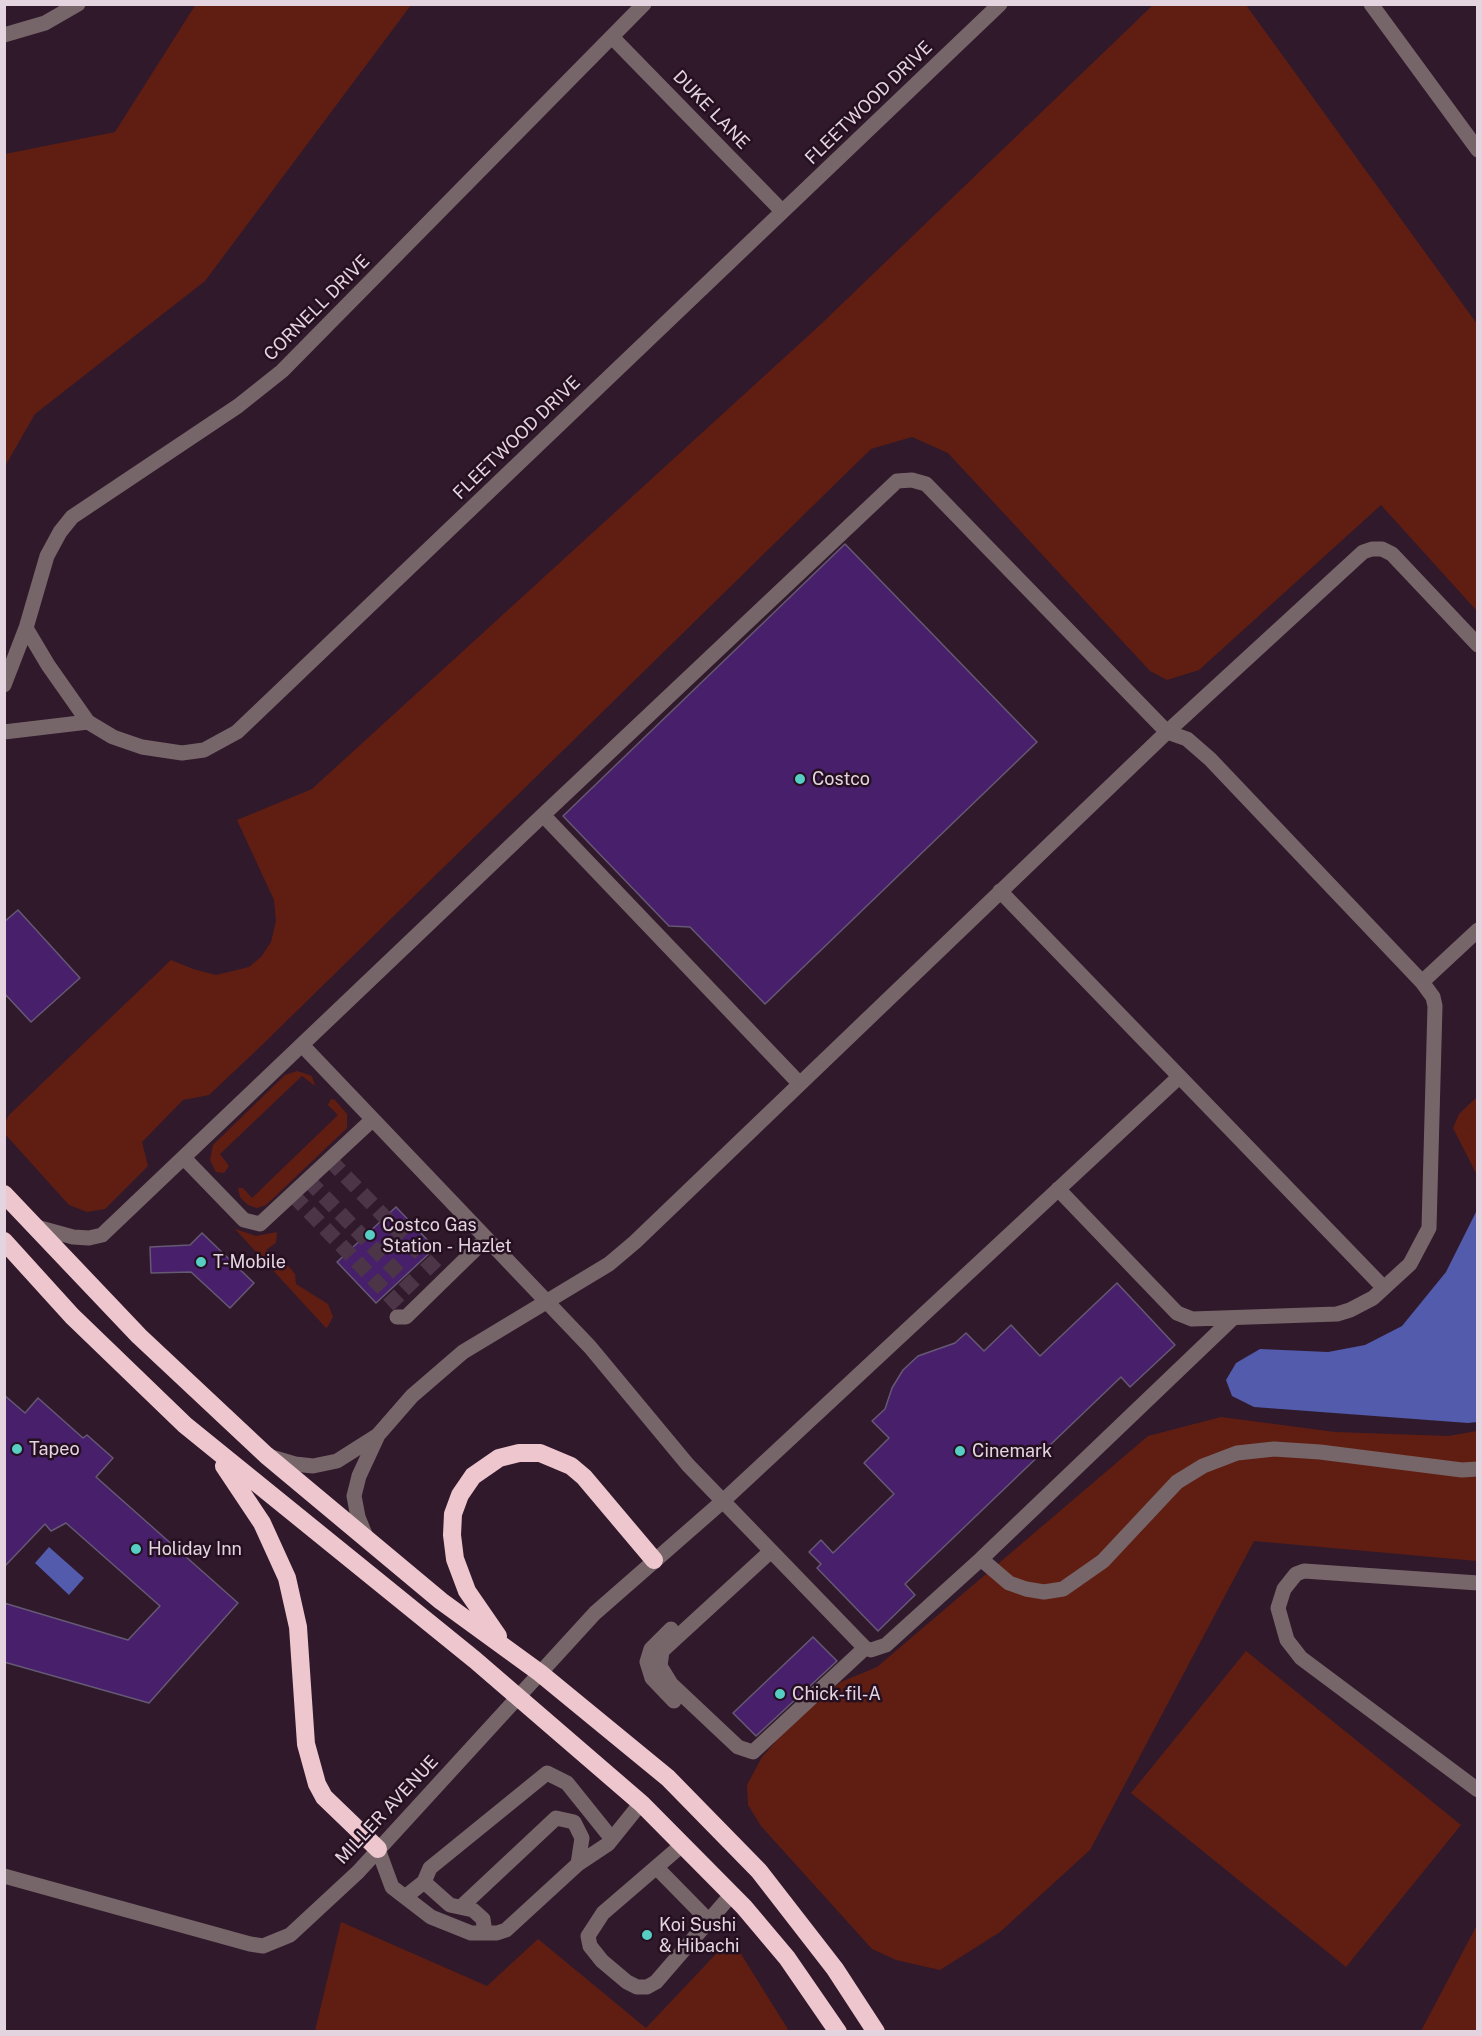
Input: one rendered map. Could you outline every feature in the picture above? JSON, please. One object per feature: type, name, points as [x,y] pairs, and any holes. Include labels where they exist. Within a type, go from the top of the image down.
[{"type":"highway","points":[[4,1194],[139,1336],[266,1455],[441,1601],[540,1673],[668,1778],[759,1870],[835,1969],[876,2031]]},
{"type":"highway","points":[[4,1241],[72,1316],[209,1446],[466,1653],[640,1803],[732,1894],[788,1958],[838,2031]]},
{"type":"highway","points":[[209,1446],[262,1523],[287,1578],[298,1627],[306,1744],[317,1784],[324,1797],[378,1849]]},
{"type":"highway","points":[[510,1652],[467,1591],[455,1559],[452,1535],[453,1515],[460,1495],[484,1466],[499,1458],[519,1453],[540,1453],[571,1466],[584,1477],[654,1560]]},
{"type":"street","points":[[4,35],[45,23],[78,4]]},
{"type":"street","name":"CORNELL DRIVE","points":[[4,685],[27,628],[47,556],[72,517],[238,406],[282,371],[644,4]]},
{"type":"street","name":"FLEETWOOD DRIVE","points":[[88,722],[113,737],[167,752],[204,750],[237,732],[1000,4]]},
{"type":"street","points":[[1371,4],[1478,150]]},
{"type":"street","name":"DUKE LANE","points":[[612,37],[782,211]]},
{"type":"street","points":[[33,1226],[74,1237],[89,1238],[102,1234],[897,481],[912,480],[926,484],[1167,732],[1187,739],[1210,759],[1422,982],[1433,997],[1435,1006],[1431,1215],[1418,1253],[1384,1288],[1363,1305],[1337,1314],[1192,1319],[1177,1313],[1058,1189]]},
{"type":"street","points":[[367,1540],[358,1517],[354,1496],[359,1476],[378,1435],[412,1396],[463,1352],[609,1264],[635,1242],[1167,732],[1362,552],[1382,549],[1392,554],[1478,645]]},
{"type":"street","points":[[4,732],[88,722],[48,665],[27,628]]},
{"type":"street","points":[[543,815],[799,1083]]},
{"type":"street","points":[[1000,891],[1384,1288]]},
{"type":"street","points":[[1422,982],[1478,930]]},
{"type":"street","points":[[302,1045],[598,1356],[669,1443],[723,1501],[865,1648],[871,1650],[886,1645],[981,1559],[1233,1318]]},
{"type":"street","name":"MILLER AVENUE","points":[[4,1876],[264,1946],[290,1935],[358,1872],[595,1613],[723,1501],[1179,1077]]},
{"type":"street","points":[[184,1158],[244,1220],[255,1224],[266,1220],[372,1120]]},
{"type":"street","points":[[397,1317],[406,1317],[486,1239]]},
{"type":"street","points":[[266,1455],[295,1464],[313,1466],[337,1461],[378,1435]]},
{"type":"street","points":[[981,1559],[1009,1583],[1044,1592],[1063,1589],[1103,1561],[1177,1482],[1203,1466],[1237,1453],[1274,1449],[1320,1452],[1462,1470],[1478,1469]]},
{"type":"street","points":[[771,1551],[667,1645],[660,1656],[660,1666],[666,1678],[719,1730],[741,1749],[750,1753],[755,1751],[865,1648]]},
{"type":"street","points":[[1478,1583],[1304,1571],[1296,1574],[1284,1589],[1278,1608],[1287,1640],[1301,1659],[1478,1790]]},
{"type":"street","points":[[405,1897],[424,1882],[430,1868],[547,1773],[567,1783],[612,1839]]},
{"type":"street","points":[[378,1849],[392,1887],[431,1917],[471,1933],[506,1930],[578,1864],[612,1839],[640,1803]]},
{"type":"street","points":[[461,1907],[556,1818],[574,1822],[582,1838],[578,1864]]},
{"type":"street","points":[[682,1845],[603,1913],[588,1936],[590,1946],[602,1961],[627,1982],[637,1987],[647,1987],[656,1982],[732,1894]]},
{"type":"street","points":[[656,1867],[709,1921]]},
{"type":"street","points":[[424,1882],[450,1905],[473,1910],[483,1919],[485,1933]]},
{"type":"shaded area","points":[[196,4],[411,5],[205,281],[35,414],[5,466],[5,154],[115,132]]},
{"type":"shaded area","points":[[1153,5],[1246,5],[1477,324],[1477,611],[1381,505],[1199,670],[1167,680],[1150,671],[948,453],[912,437],[871,449],[262,1045],[209,1095],[183,1100],[142,1142],[148,1166],[105,1209],[87,1212],[69,1205],[5,1134],[5,1123],[9,1115],[171,960],[216,975],[249,967],[261,957],[271,942],[276,921],[274,900],[237,820],[312,789],[819,326]]},
{"type":"shaded area","points":[[297,1071],[312,1076],[315,1086],[302,1076],[220,1154],[229,1166],[224,1173],[216,1172],[210,1160],[213,1145],[285,1075]]},
{"type":"shaded area","points":[[1477,1097],[1477,1175],[1453,1128],[1459,1114]]},
{"type":"shaded area","points":[[331,1099],[335,1100],[347,1114],[347,1128],[266,1205],[257,1208],[248,1205],[240,1197],[238,1188],[243,1188],[252,1198],[338,1115],[328,1105]]},
{"type":"shaded area","points":[[235,1229],[256,1236],[277,1232],[276,1243],[266,1250],[285,1262],[295,1274],[296,1284],[328,1304],[333,1317],[326,1328]]},
{"type":"shaded area","points":[[1221,1417],[1335,1432],[1448,1436],[1477,1431],[1477,1561],[1254,1541],[1090,1850],[1000,1932],[940,1970],[896,1960],[872,1949],[761,1826],[748,1805],[747,1785],[762,1757],[790,1725],[841,1682],[877,1667],[1148,1436]]},
{"type":"shaded area","points":[[1246,1651],[1461,1825],[1346,1967],[1131,1793]]},
{"type":"shaded area","points":[[341,1922],[487,1986],[538,1939],[646,2028],[731,1938],[789,2031],[315,2031]]},
{"type":"shaded area","points":[[1477,1925],[1477,2031],[1421,2031]]},
{"type":"water","points":[[1477,1210],[1477,1422],[1254,1407],[1232,1396],[1226,1380],[1236,1363],[1260,1349],[1328,1352],[1365,1345],[1402,1326],[1446,1272]]},
{"type":"water","points":[[49,1547],[84,1578],[69,1595],[35,1563]]},
{"type":"building","name":"Costco","points":[[845,544],[1037,742],[765,1004],[690,927],[669,926],[563,816]]},
{"type":"building","points":[[18,910],[80,978],[31,1022],[4,993],[4,922]]},
{"type":"building","points":[[396,1207],[435,1248],[376,1303],[337,1262]]},
{"type":"building","points":[[202,1233],[254,1283],[230,1308],[191,1272],[151,1273],[150,1247],[190,1245]]},
{"type":"building","name":"Cinemark","points":[[1117,1283],[1175,1345],[1130,1387],[1121,1377],[905,1584],[915,1595],[878,1631],[817,1568],[821,1564],[809,1552],[821,1540],[833,1553],[894,1494],[864,1463],[889,1438],[872,1421],[885,1409],[892,1388],[903,1370],[918,1356],[955,1343],[966,1333],[984,1351],[1011,1325],[1040,1356]]},
{"type":"building","name":"Holiday Inn","points":[[4,1395],[25,1413],[38,1398],[83,1438],[87,1435],[113,1458],[96,1477],[238,1603],[149,1703],[4,1662],[4,1603],[128,1640],[160,1606],[66,1523],[51,1531],[45,1524],[4,1567]]},
{"type":"building","name":"Chick-fil-A","points":[[813,1637],[837,1661],[756,1736],[733,1713]]},
{"type":"tunnel","points":[[330,1160],[445,1280]]},
{"type":"tunnel","points":[[308,1180],[424,1300]]},
{"type":"tunnel","points":[[293,1195],[408,1315]]},
{"type":"place","name":"Costco","points":[[800,779]]},
{"type":"place","name":"Costco Gas Station - Hazlet","points":[[370,1235]]},
{"type":"place","name":"T-Mobile","points":[[201,1262]]},
{"type":"place","name":"Tapeo","points":[[17,1449]]},
{"type":"place","name":"Cinemark","points":[[960,1451]]},
{"type":"place","name":"Holiday Inn","points":[[136,1549]]},
{"type":"place","name":"Chick-fil-A","points":[[780,1694]]},
{"type":"place","name":"Koi Sushi & Hibachi","points":[[647,1935]]}]
